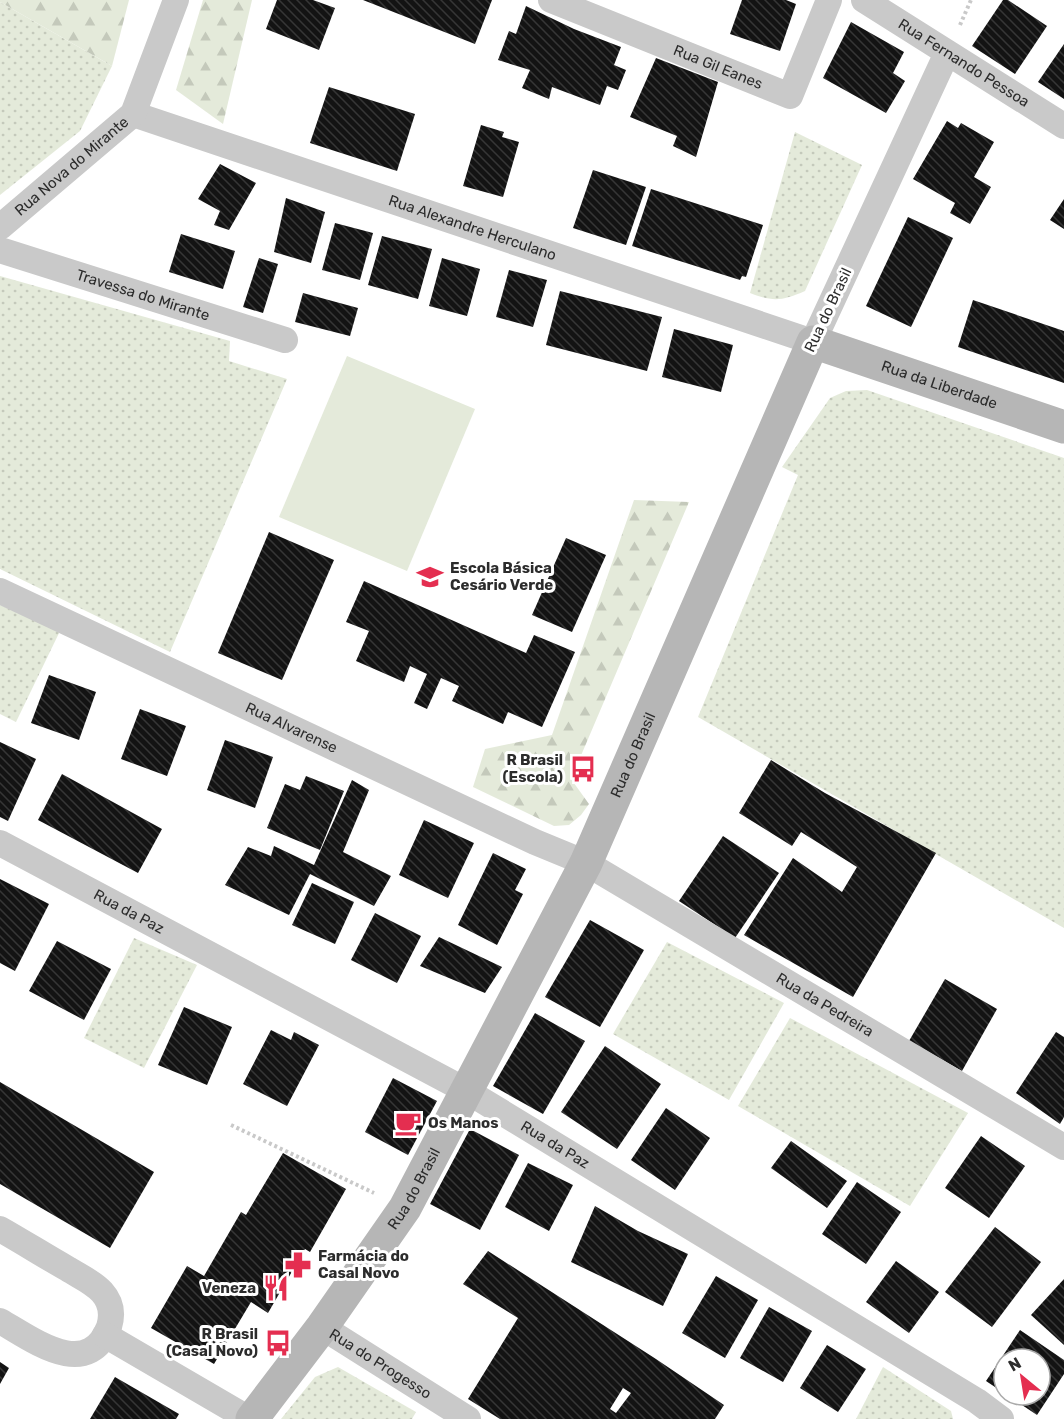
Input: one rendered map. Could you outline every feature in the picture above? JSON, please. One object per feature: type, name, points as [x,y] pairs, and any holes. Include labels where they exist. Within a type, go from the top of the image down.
[{"type":"street","name":"Rua Nova do Mirante","points":[[0,227],[133,114],[176,0]]},
{"type":"street","name":"Rua Gil Eanes","points":[[551,0],[790,96],[829,0]]},
{"type":"street","name":"Rua Fernando Pessoa","points":[[864,0],[1064,126]]},
{"type":"street","name":"Rua do Brasil","points":[[250,1419],[322,1327],[405,1208],[586,863],[813,342],[947,54]]},
{"type":"street","name":"Rua Alexandre Herculano","points":[[133,114],[813,342]]},
{"type":"street","name":"Travessa do Mirante","points":[[0,250],[285,340]]},
{"type":"street","name":"Rua da Liberdade","points":[[813,342],[1064,428]]},
{"type":"street","name":"Rua Alvarense","points":[[0,591],[535,842],[586,863]]},
{"type":"street","name":"Rua da Paz","points":[[0,843],[465,1090],[973,1410],[1001,1419]]},
{"type":"street","name":"Rua da Pedreira","points":[[586,863],[1064,1147]]},
{"type":"street","points":[[0,1229],[101,1291],[108,1300],[111,1311],[110,1323],[105,1335],[93,1348],[85,1352],[66,1355],[50,1349],[0,1321]]},
{"type":"street","name":"Rua do Progesso","points":[[322,1327],[468,1419]]},
{"type":"street","points":[[105,1335],[250,1419]]},
{"type":"path","points":[[231,1125],[405,1208]]},
{"type":"green space","points":[[0,0],[129,0],[112,66],[0,2]]},
{"type":"green space","points":[[203,0],[252,0],[223,124],[176,90]]},
{"type":"green space","points":[[0,2],[112,66],[80,131],[0,195]]},
{"type":"green space","points":[[795,132],[862,165],[805,291],[790,297],[771,299],[750,293]]},
{"type":"green space","points":[[0,276],[230,341],[229,361],[287,379],[170,652],[0,569]]},
{"type":"green space","points":[[347,356],[475,409],[407,571],[279,517]]},
{"type":"green space","points":[[867,390],[1064,458],[1064,928],[698,717],[798,475],[782,467],[830,398],[846,391]]},
{"type":"green space","points":[[634,500],[689,502],[571,779],[589,804],[569,825],[554,826],[473,787],[485,749],[552,735]]},
{"type":"green space","points":[[0,605],[60,631],[16,722],[0,714]]},
{"type":"green space","points":[[134,938],[197,965],[144,1068],[84,1038]]},
{"type":"green space","points":[[667,942],[784,1003],[729,1100],[613,1034]]},
{"type":"green space","points":[[790,1018],[968,1113],[910,1206],[738,1106]]},
{"type":"green space","points":[[338,1367],[416,1412],[412,1419],[281,1419],[315,1377]]},
{"type":"green space","points":[[883,1367],[951,1411],[953,1419],[856,1419]]},
{"type":"building","points":[[277,0],[313,0],[335,8],[319,50],[266,29]]},
{"type":"building","points":[[363,0],[492,0],[475,44]]},
{"type":"building","points":[[742,0],[786,0],[796,4],[780,51],[730,34]]},
{"type":"building","points":[[1003,0],[1008,0],[1047,26],[1015,74],[972,46]]},
{"type":"building","points":[[526,6],[574,29],[621,47],[614,65],[626,70],[618,90],[607,86],[600,105],[552,87],[549,99],[522,88],[530,70],[498,60],[509,31],[516,34]]},
{"type":"building","points":[[851,22],[904,52],[893,73],[905,81],[886,113],[823,78]]},
{"type":"building","points":[[1064,44],[1064,99],[1038,82]]},
{"type":"building","points":[[656,58],[718,82],[696,157],[673,146],[677,136],[630,117]]},
{"type":"building","points":[[329,87],[415,114],[397,171],[310,143]]},
{"type":"building","points":[[947,121],[958,128],[961,123],[994,142],[974,177],[991,187],[970,224],[950,213],[955,203],[913,179]]},
{"type":"building","points":[[481,125],[504,132],[502,137],[519,142],[503,197],[463,186]]},
{"type":"building","points":[[220,164],[256,183],[229,230],[214,225],[220,211],[198,199]]},
{"type":"building","points":[[593,170],[646,187],[626,245],[573,228]]},
{"type":"building","points":[[651,189],[763,225],[746,277],[742,276],[740,280],[632,246]]},
{"type":"building","points":[[286,198],[325,212],[311,263],[274,252]]},
{"type":"building","points":[[1064,199],[1064,229],[1050,220]]},
{"type":"building","points":[[908,217],[953,238],[911,327],[866,306]]},
{"type":"building","points":[[335,223],[373,233],[360,280],[322,270]]},
{"type":"building","points":[[181,234],[235,251],[223,289],[169,272]]},
{"type":"building","points":[[382,236],[432,249],[418,299],[368,285]]},
{"type":"building","points":[[259,258],[278,264],[263,313],[243,307]]},
{"type":"building","points":[[442,258],[480,269],[467,316],[429,306]]},
{"type":"building","points":[[509,270],[547,280],[533,327],[496,317]]},
{"type":"building","points":[[560,291],[662,317],[647,371],[546,345]]},
{"type":"building","points":[[303,293],[358,308],[350,336],[295,322]]},
{"type":"building","points":[[973,300],[1064,331],[1064,383],[958,347]]},
{"type":"building","points":[[674,329],[733,345],[721,392],[662,377]]},
{"type":"building","points":[[269,532],[334,560],[282,680],[218,653]]},
{"type":"building","points":[[566,538],[606,555],[572,632],[532,615]]},
{"type":"building","points":[[364,581],[526,653],[534,635],[575,652],[542,727],[508,712],[503,724],[452,701],[459,686],[441,678],[427,709],[414,703],[427,674],[410,666],[404,682],[356,661],[369,631],[346,622]]},
{"type":"building","points":[[49,675],[96,692],[79,740],[31,723]]},
{"type":"building","points":[[140,709],[186,726],[167,776],[121,759]]},
{"type":"building","points":[[225,740],[273,757],[255,808],[207,790]]},
{"type":"building","points":[[0,742],[36,759],[8,821],[0,817]]},
{"type":"building","points":[[771,760],[825,793],[936,853],[853,997],[744,935],[793,858],[842,892],[857,867],[801,832],[792,846],[739,813]]},
{"type":"building","points":[[62,774],[162,829],[138,873],[38,820]]},
{"type":"building","points":[[306,776],[344,791],[320,850],[267,828],[285,784],[300,790]]},
{"type":"building","points":[[352,780],[369,790],[343,852],[391,876],[374,906],[310,874],[289,915],[225,885],[248,847],[271,856],[274,846],[314,865]]},
{"type":"building","points":[[424,820],[474,843],[448,898],[399,875]]},
{"type":"building","points":[[723,836],[779,873],[735,938],[679,901]]},
{"type":"building","points":[[493,853],[526,869],[515,890],[523,894],[497,945],[458,925]]},
{"type":"building","points":[[0,879],[49,904],[15,971],[0,963]]},
{"type":"building","points":[[312,883],[354,902],[335,944],[292,925]]},
{"type":"building","points":[[375,913],[421,936],[397,983],[351,960]]},
{"type":"building","points":[[590,920],[644,950],[600,1027],[545,997]]},
{"type":"building","points":[[439,937],[502,967],[485,993],[420,966]]},
{"type":"building","points":[[57,941],[111,969],[84,1020],[29,991]]},
{"type":"building","points":[[945,979],[997,1009],[962,1071],[909,1041]]},
{"type":"building","points":[[184,1007],[232,1027],[207,1085],[158,1065]]},
{"type":"building","points":[[535,1013],[585,1041],[543,1114],[493,1086]]},
{"type":"building","points":[[271,1030],[291,1040],[294,1032],[319,1045],[287,1106],[243,1084]]},
{"type":"building","points":[[1056,1032],[1064,1037],[1064,1117],[1060,1124],[1016,1093]]},
{"type":"building","points":[[605,1046],[661,1084],[617,1149],[561,1112]]},
{"type":"building","points":[[393,1078],[437,1101],[408,1155],[365,1132]]},
{"type":"building","points":[[0,1082],[154,1172],[110,1248],[0,1184]]},
{"type":"building","points":[[666,1108],[710,1138],[675,1190],[631,1160]]},
{"type":"building","points":[[470,1129],[519,1155],[480,1230],[430,1204]]},
{"type":"building","points":[[981,1136],[1025,1166],[989,1218],[945,1188]]},
{"type":"building","points":[[791,1141],[847,1181],[827,1208],[771,1168]]},
{"type":"building","points":[[283,1153],[346,1189],[310,1252],[305,1249],[268,1313],[251,1302],[214,1364],[151,1328],[187,1266],[204,1276],[241,1212],[246,1215]]},
{"type":"building","points":[[528,1163],[573,1185],[549,1231],[505,1207]]},
{"type":"building","points":[[857,1182],[901,1212],[866,1264],[822,1234]]},
{"type":"building","points":[[595,1206],[638,1231],[688,1254],[663,1306],[571,1262]]},
{"type":"building","points":[[995,1227],[1041,1262],[992,1327],[945,1292]]},
{"type":"building","points":[[488,1251],[724,1405],[715,1419],[500,1419],[468,1399],[518,1318],[463,1284]],"holes":[[[623,1388],[631,1393],[616,1413],[610,1409]]]},
{"type":"building","points":[[896,1261],[939,1292],[909,1333],[866,1302]]},
{"type":"building","points":[[716,1276],[758,1300],[725,1358],[682,1333]]},
{"type":"building","points":[[1064,1279],[1064,1345],[1031,1315]]},
{"type":"building","points":[[769,1307],[812,1331],[783,1382],[740,1358]]},
{"type":"building","points":[[1020,1330],[1045,1347],[1009,1347]]},
{"type":"building","points":[[827,1345],[866,1369],[838,1412],[800,1388]]},
{"type":"building","points":[[1052,1352],[1064,1360],[1064,1374],[1052,1392]]},
{"type":"building","points":[[0,1362],[9,1368],[0,1384]]},
{"type":"building","points":[[992,1372],[992,1385],[986,1381]]},
{"type":"building","points":[[115,1377],[179,1414],[176,1419],[90,1419]]},
{"type":"building","points":[[1025,1407],[1042,1407],[1037,1415]]},
{"type":"place","name":"Escola Básica Cesário Verde","points":[[430,577]]},
{"type":"place","name":"R Brasil (Escola)","points":[[583,769]]},
{"type":"place","name":"Os Manos","points":[[408,1123]]},
{"type":"place","name":"Farmácia do Casal Novo","points":[[298,1265]]},
{"type":"place","name":"Veneza","points":[[276,1288]]},
{"type":"place","name":"R Brasil (Casal Novo)","points":[[278,1343]]}]
